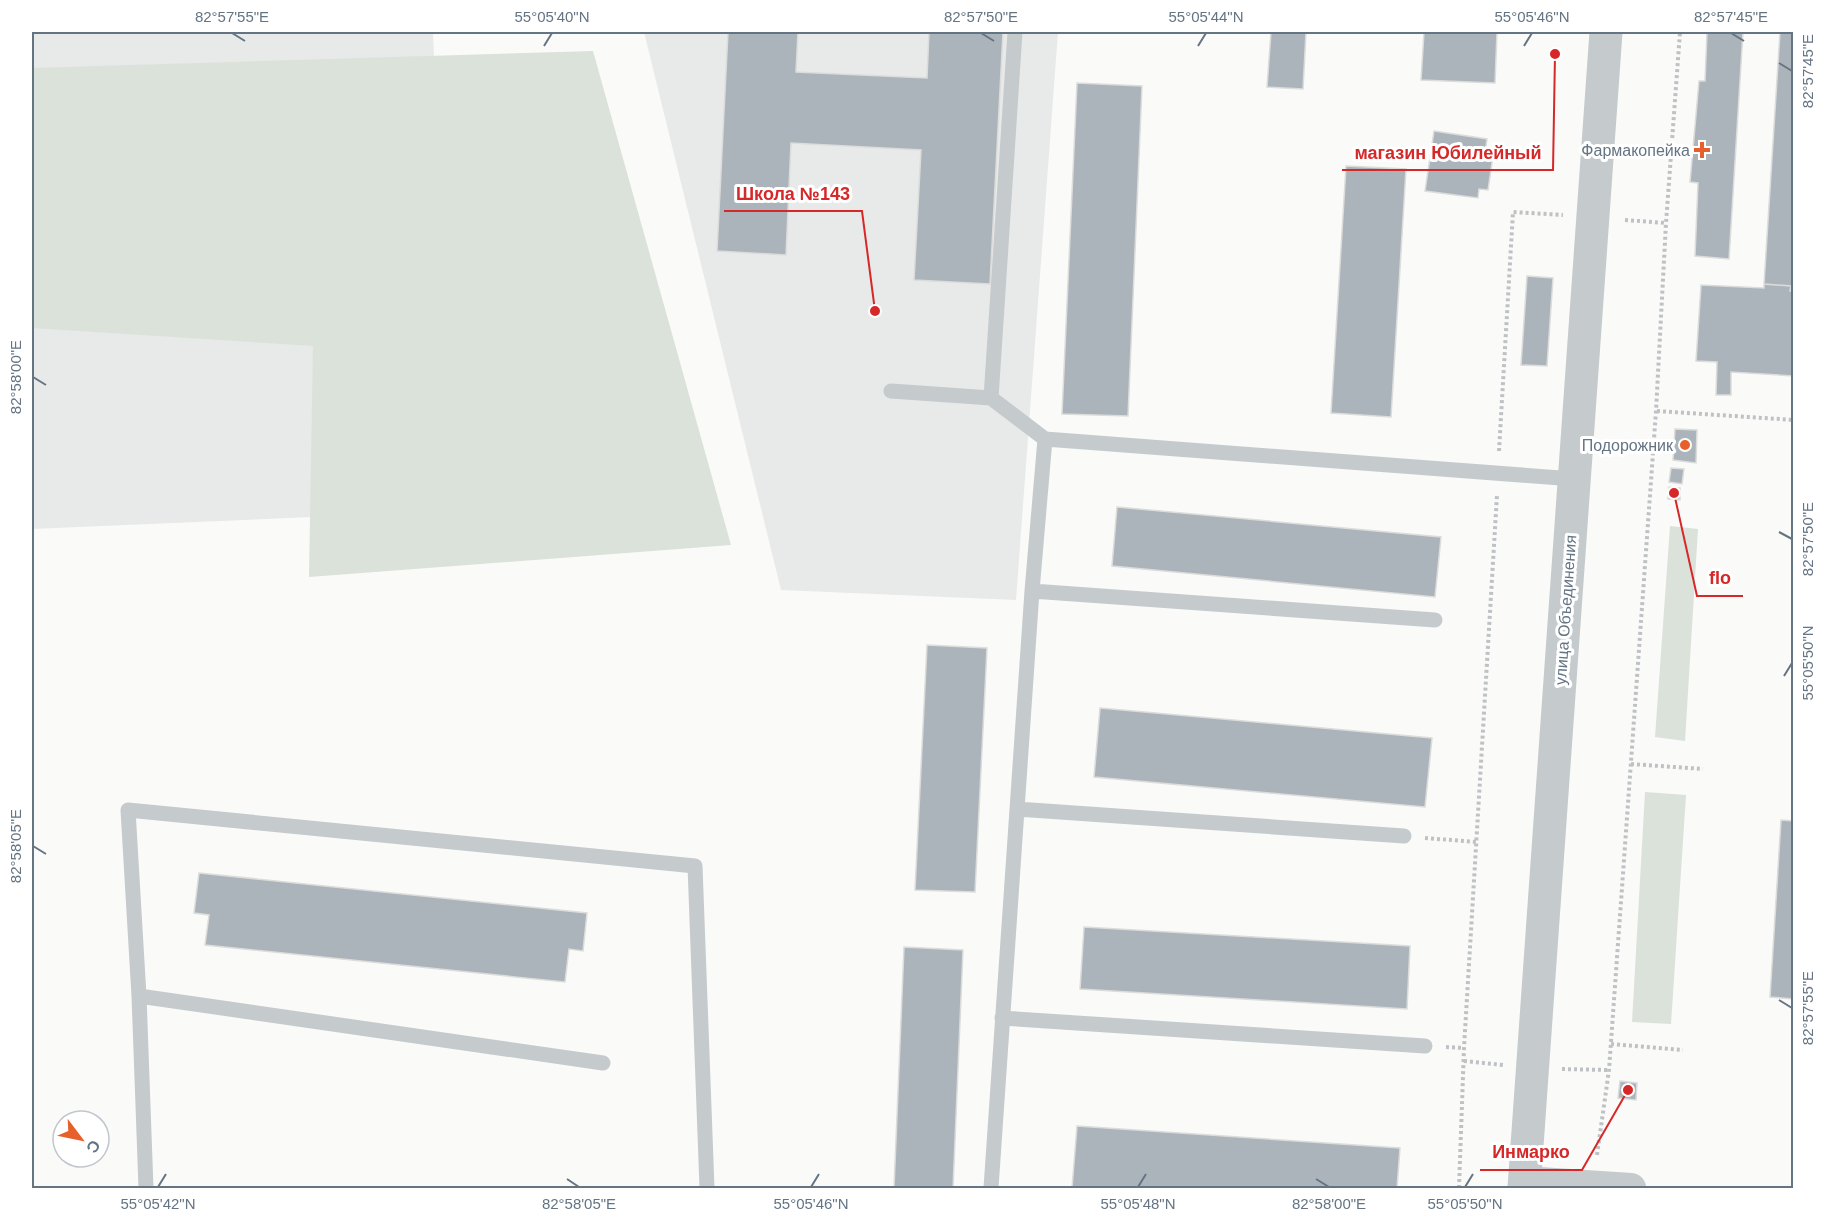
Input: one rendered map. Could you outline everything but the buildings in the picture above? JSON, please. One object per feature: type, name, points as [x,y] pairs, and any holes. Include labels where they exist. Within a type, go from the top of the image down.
[{"type":"street","name":"улица Объединения","points":[[1524,1185],[1606,32]]},
{"type":"street","points":[[1524,1185],[1631,1188]]},
{"type":"lane","points":[[992,398],[1016,32]]},
{"type":"lane","points":[[891,391],[992,398],[1045,439],[1574,479]]},
{"type":"lane","points":[[990,1188],[1032,591],[1045,439]]},
{"type":"lane","points":[[1032,591],[1435,620]]},
{"type":"lane","points":[[1017,809],[1404,837]]},
{"type":"lane","points":[[146,1188],[140,996],[128,810],[695,866],[707,1188]]},
{"type":"lane","points":[[140,996],[603,1063]]},
{"type":"lane","points":[[1002,1018],[1425,1046]]},
{"type":"path","points":[[1593,1186],[1611,1044],[1656,411],[1666,224],[1680,32]]},
{"type":"path","points":[[1458,1188],[1464,1048],[1513,212]]},
{"type":"path","points":[[1656,411],[1794,420]]},
{"type":"path","points":[[1631,764],[1703,769]]},
{"type":"path","points":[[1404,837],[1477,842]]},
{"type":"path","points":[[1611,1044],[1683,1050]]},
{"type":"shaded area","points":[[32,32],[433,32],[452,511],[32,529]]},
{"type":"shaded area","points":[[644,32],[1058,32],[1016,600],[781,590]]},
{"type":"shaded area","points":[[593,51],[731,545],[309,577],[313,346],[32,328],[32,68]]},
{"type":"shaded area","points":[[1670,526],[1698,529],[1685,741],[1655,737]]},
{"type":"shaded area","points":[[1645,792],[1686,795],[1671,1024],[1632,1022]]},
{"type":"place","name":"магазин Юбилейный","points":[[1555,54]]},
{"type":"place","name":"Фармакопейка","points":[[1702,150]]},
{"type":"place","name":"Школа №143","points":[[875,311]]},
{"type":"place","name":"Подорожник","points":[[1685,445]]},
{"type":"place","name":"flo","points":[[1674,493]]},
{"type":"place","name":"Инмарко","points":[[1628,1090]]}]
